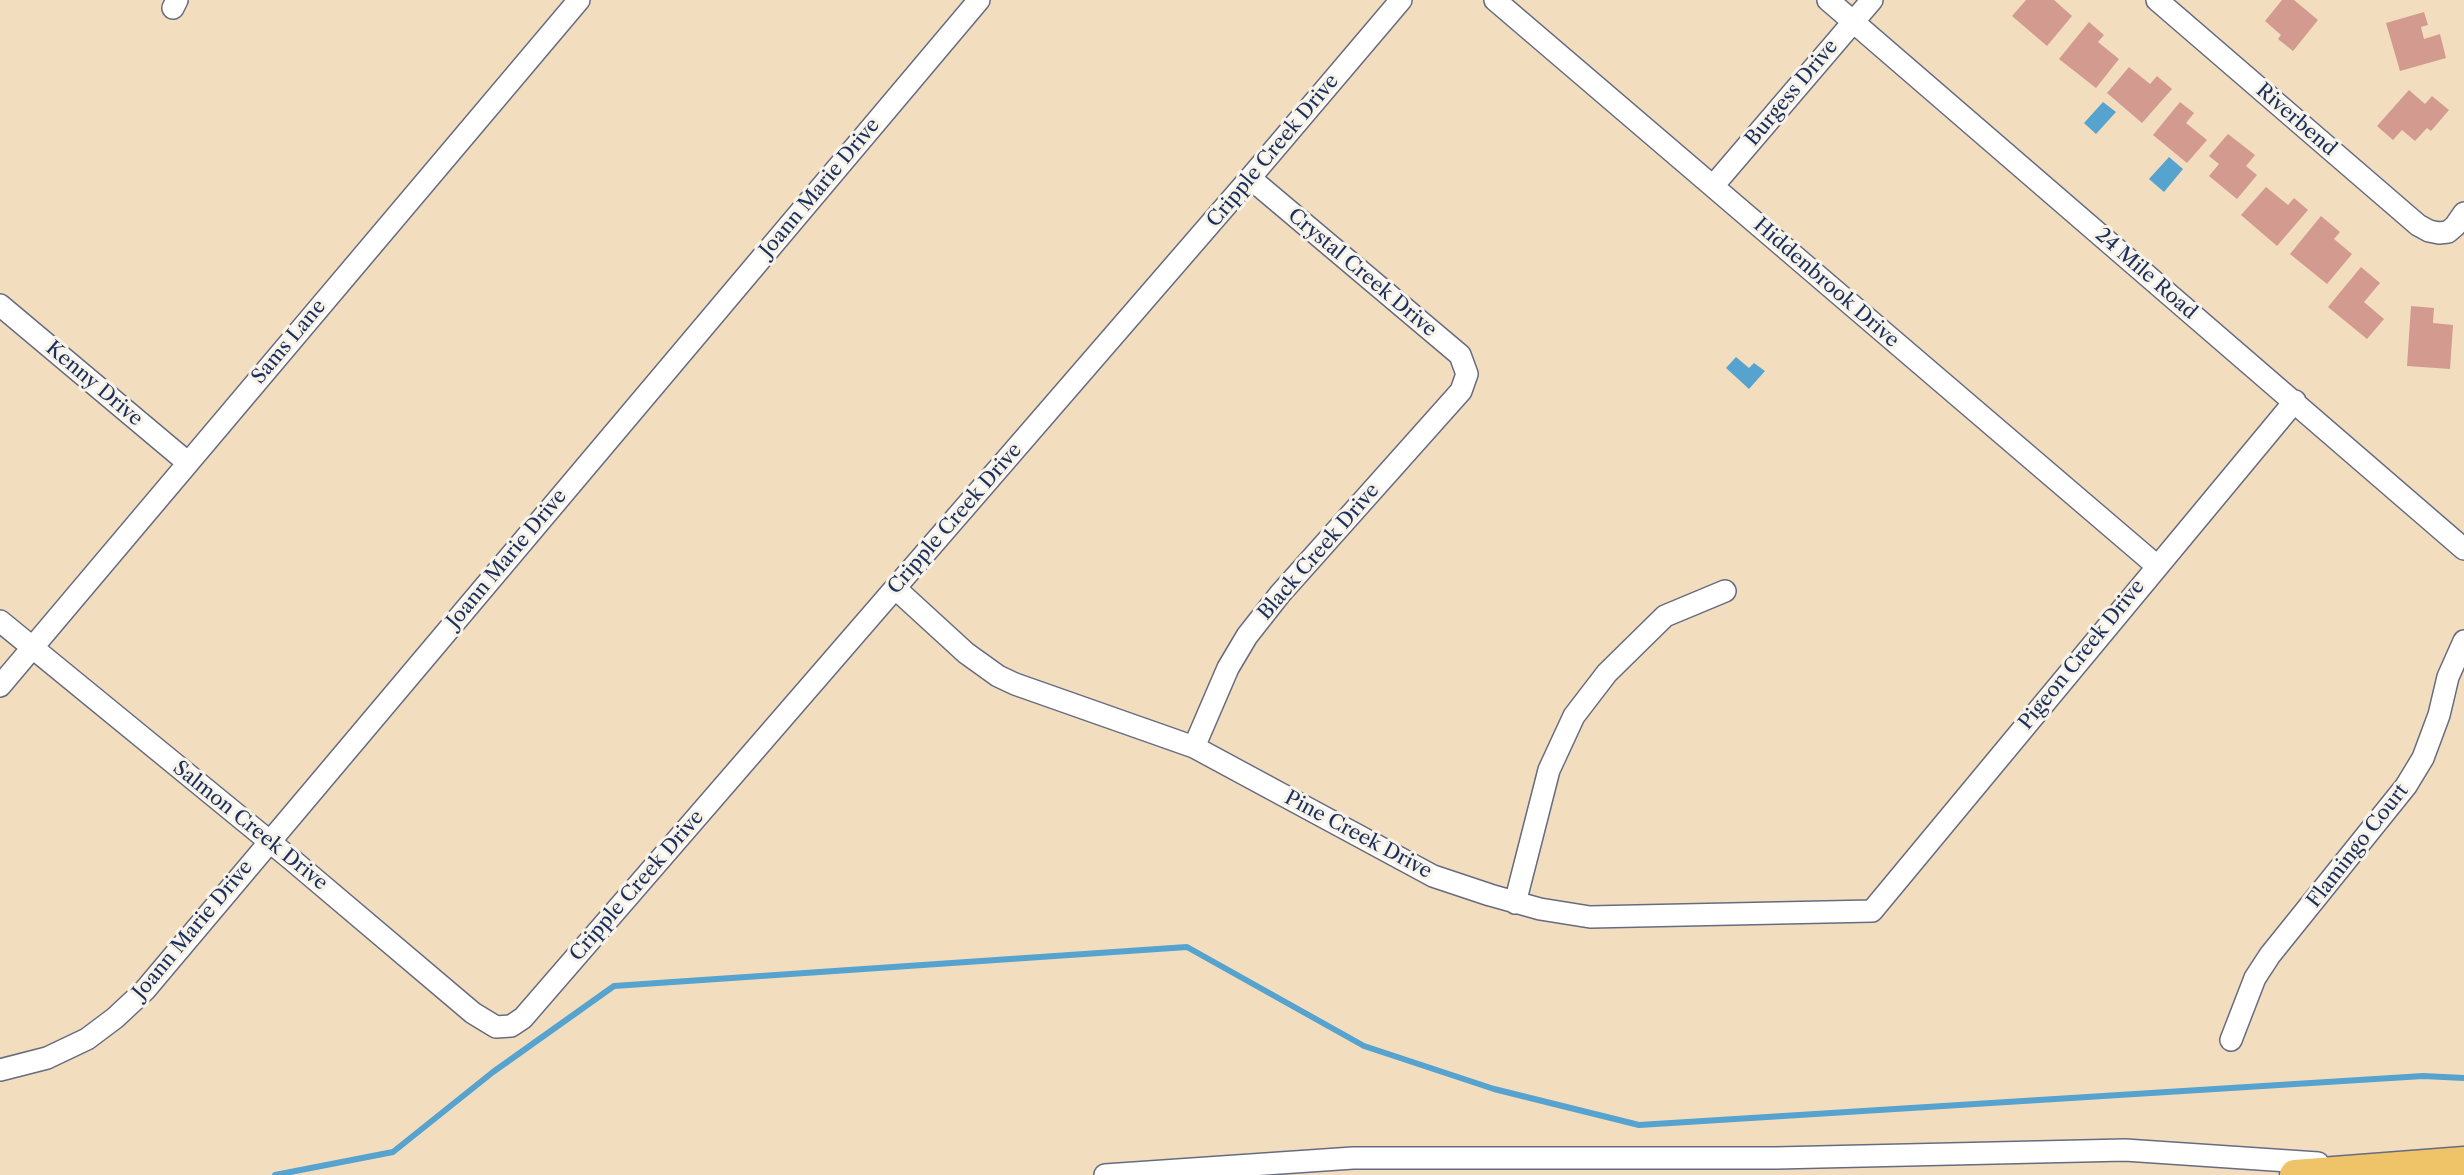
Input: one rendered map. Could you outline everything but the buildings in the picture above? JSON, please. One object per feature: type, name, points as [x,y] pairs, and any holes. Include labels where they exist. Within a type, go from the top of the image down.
[{"type":"highway","points":[[2295,1175],[2464,1162]]},
{"type":"street","name":"Sams Lane","points":[[0,686],[579,0]]},
{"type":"street","name":"Joann Marie Drive","points":[[0,1070],[34,1063],[74,1046],[115,1018],[145,990],[979,0]]},
{"type":"street","name":"Cripple Creek Drive","points":[[501,1027],[511,1026],[523,1018],[1250,178],[1401,0]]},
{"type":"street","name":"Hiddenbrook Drive","points":[[1495,0],[2157,566]]},
{"type":"street","name":"24 Mile Road","points":[[1828,0],[2464,549]]},
{"type":"street","name":"Burgess Drive","points":[[1713,186],[1872,0]]},
{"type":"street","name":"Riverbend","points":[[2157,0],[2404,214],[2429,231],[2439,233],[2448,232],[2464,213]]},
{"type":"street","name":"Crystal Creek Drive","points":[[1250,178],[1460,356],[1467,374]]},
{"type":"street","name":"Kenny Drive","points":[[0,305],[187,462]]},
{"type":"street","name":"Black Creek Drive","points":[[1194,747],[1228,668],[1247,636],[1280,594],[1461,391],[1467,374]]},
{"type":"street","name":"Pigeon Creek Drive","points":[[1872,911],[2295,401]]},
{"type":"street","name":"Pine Creek Drive","points":[[895,588],[966,652],[998,676],[1194,747],[1433,876],[1515,903],[1590,917],[1872,911]]},
{"type":"street","points":[[1515,903],[1549,770],[1574,716],[1607,673],[1665,616],[1725,591]]},
{"type":"street","name":"Salmon Creek Drive","points":[[0,621],[269,841],[473,1012],[488,1023],[501,1027]]},
{"type":"street","name":"Flamingo Court","points":[[2231,1040],[2255,978],[2270,955],[2406,786],[2423,758],[2439,716],[2448,677],[2464,641]]},
{"type":"street","points":[[1105,1175],[1353,1158],[1776,1158],[2125,1150],[2385,1167]]},
{"type":"water","points":[[2103,102],[2116,112],[2096,134],[2084,123]]},
{"type":"water","points":[[2169,157],[2183,169],[2164,192],[2149,179]]},
{"type":"water","points":[[1736,357],[1749,368],[1754,363],[1765,371],[1749,389],[1726,368]]},
{"type":"waterway","points":[[275,1175],[393,1152],[493,1072],[614,986],[1187,947],[1364,1046],[1494,1089],[1639,1125],[2423,1076],[2464,1078]]}]
